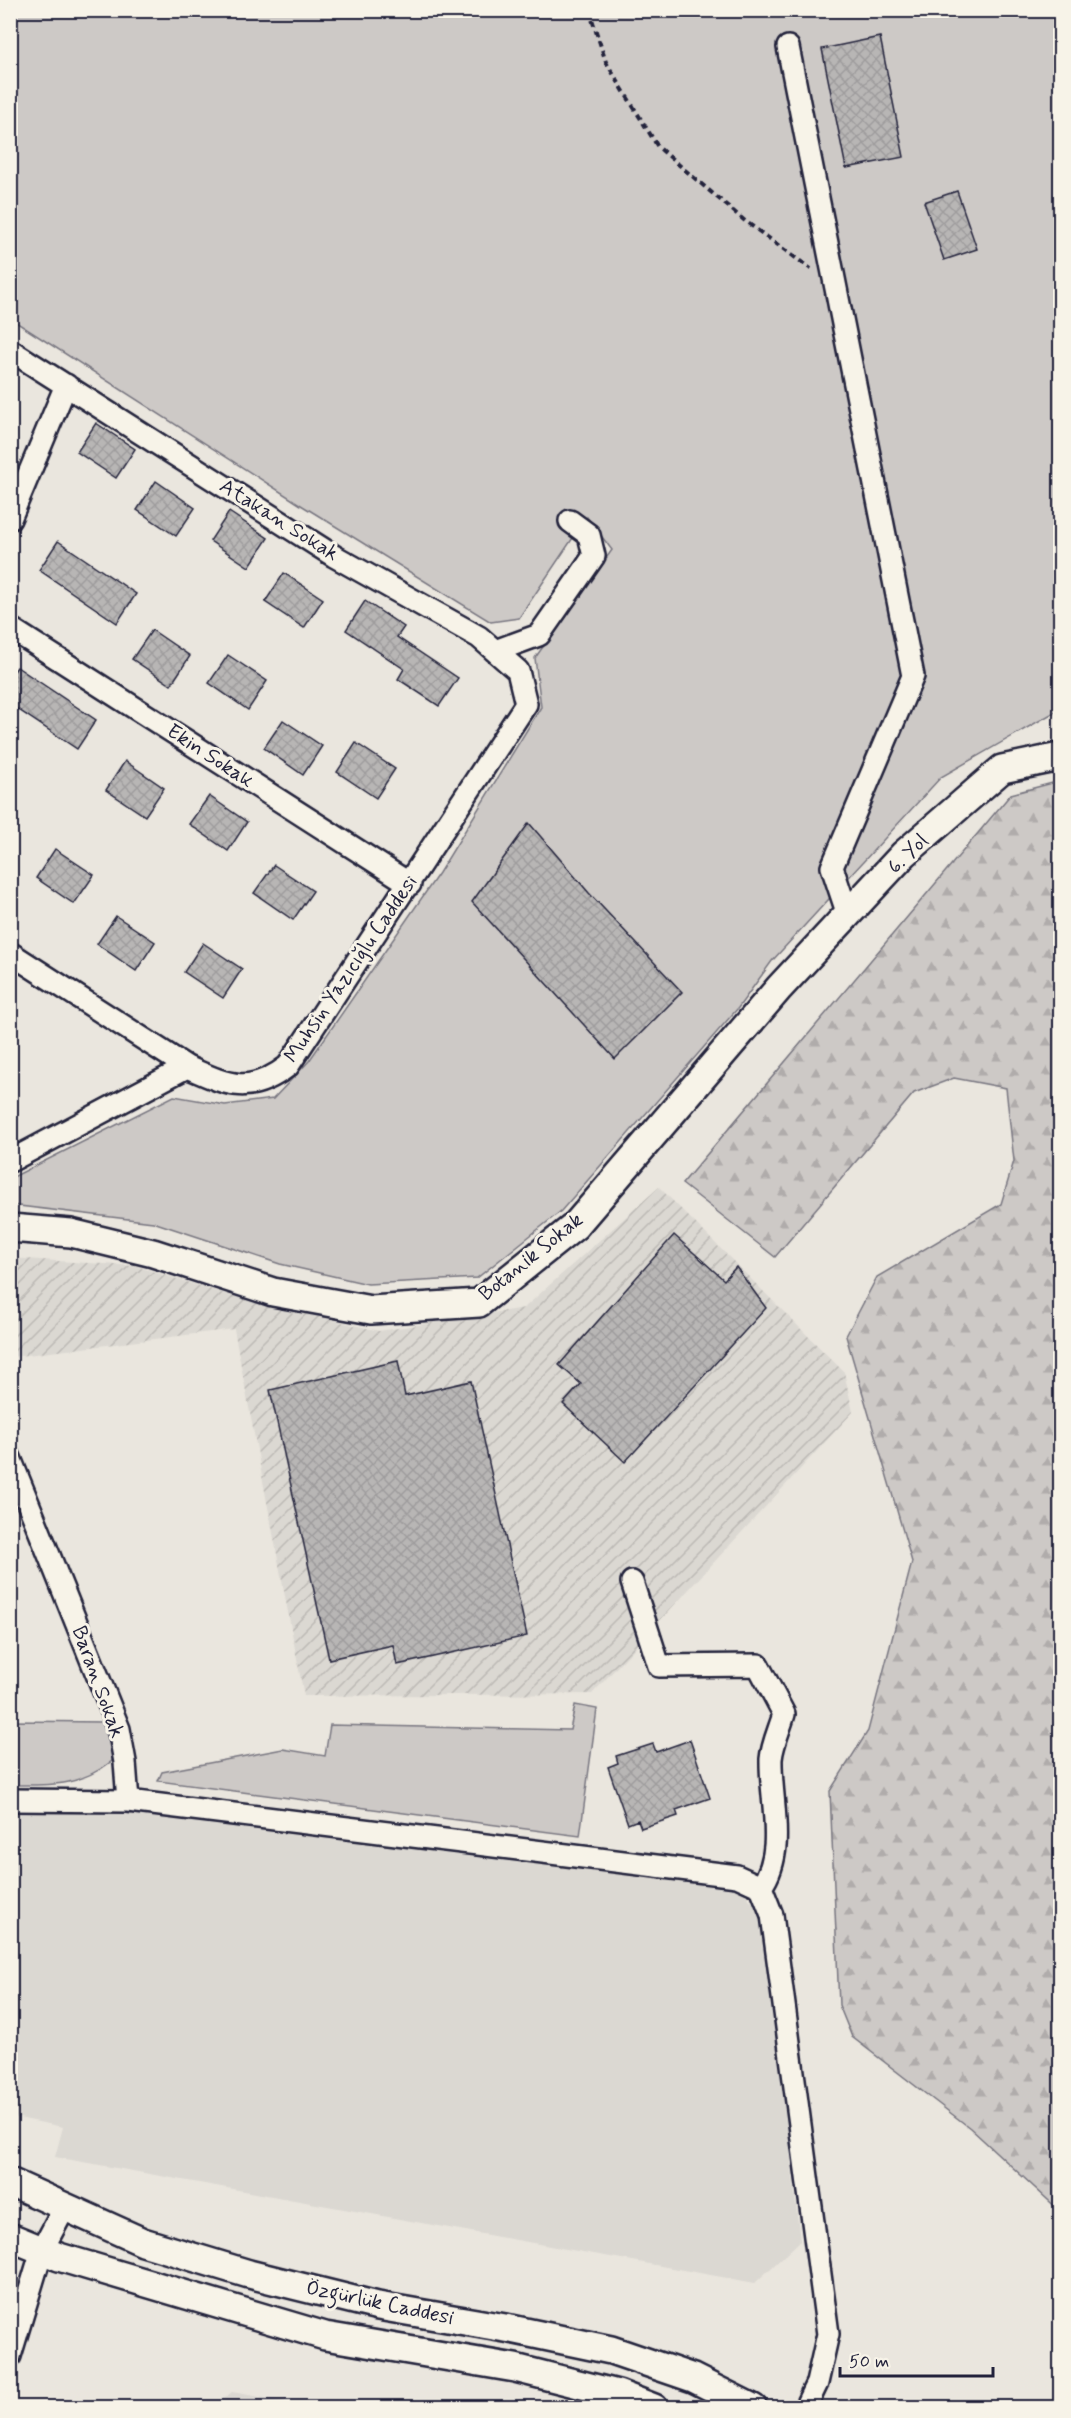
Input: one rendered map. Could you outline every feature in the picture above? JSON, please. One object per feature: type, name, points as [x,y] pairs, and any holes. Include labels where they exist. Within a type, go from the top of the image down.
[{"type":"main road","name":"6. Yol","points":[[779,988],[904,854],[1002,770],[1060,757]]},
{"type":"main road","name":"Botanik Sokak","points":[[10,1227],[71,1233],[153,1253],[273,1292],[371,1310],[479,1303],[575,1226],[779,988]]},
{"type":"main road","name":"Özgürlük Caddesi","points":[[10,2182],[143,2242],[249,2274],[378,2306],[511,2329],[610,2350],[693,2378],[753,2408]]},
{"type":"main road","name":"Özgürlük Caddesi","points":[[10,2237],[59,2257],[325,2336],[514,2368],[618,2394],[654,2408]]},
{"type":"street","points":[[788,47],[913,676],[832,867],[848,915]]},
{"type":"street","name":"Atakan Sokak","points":[[10,350],[334,556],[479,637],[518,671],[526,704]]},
{"type":"street","points":[[10,519],[66,385]]},
{"type":"street","points":[[495,651],[539,635],[594,556],[589,535],[570,521]]},
{"type":"street","name":"Ekin Sokak","points":[[10,628],[410,884]]},
{"type":"street","name":"Muhsin Yazıcığlu Caddesi","points":[[10,953],[187,1067],[216,1080],[233,1084],[248,1085],[273,1078],[288,1066],[410,884],[526,704]]},
{"type":"street","points":[[10,1161],[187,1067]]},
{"type":"street","name":"Baran Sokak","points":[[10,1458],[119,1730],[125,1762],[128,1801]]},
{"type":"street","points":[[632,1582],[659,1666],[758,1665],[784,1714],[771,1757],[775,1849],[769,1876],[761,1887]]},
{"type":"street","points":[[10,1800],[128,1801],[737,1876],[761,1887],[772,1915],[828,2334],[817,2383],[805,2408]]},
{"type":"street","points":[[10,2356],[42,2250],[65,2207]]},
{"type":"path","points":[[589,10],[606,62],[658,147],[745,221],[835,286]]},
{"type":"shaded area","points":[[659,1187],[844,1372],[853,1412],[592,1694],[304,1696],[234,1329],[11,1357],[10,1258],[136,1266],[228,1295],[379,1331],[524,1308]]},
{"type":"shaded area","points":[[90,1809],[738,1886],[765,1917],[800,2241],[755,2283],[55,2157],[63,2127],[14,2117],[11,2110],[10,1810]]},
{"type":"shaded area","points":[[232,2392],[315,2407],[212,2407]]},
{"type":"green space","points":[[10,11],[1060,11],[1060,709],[941,777],[772,961],[738,1008],[561,1211],[477,1278],[368,1284],[280,1264],[153,1222],[11,1205],[11,1178],[174,1096],[225,1105],[273,1099],[309,1061],[439,873],[541,707],[535,658],[612,550],[587,517],[519,618],[491,622],[301,505],[11,319]]},
{"type":"green space","points":[[1060,781],[1060,2211],[970,2128],[852,2037],[839,2005],[830,1791],[868,1731],[912,1562],[846,1336],[877,1277],[1001,1204],[1014,1161],[1006,1088],[954,1078],[914,1093],[775,1257],[682,1184],[1011,794]]},
{"type":"green space","points":[[575,1705],[597,1709],[580,1836],[158,1781],[162,1772],[283,1749],[325,1756],[330,1725],[570,1730]]},
{"type":"green space","points":[[11,1721],[102,1722],[113,1753],[112,1761],[88,1776],[64,1783],[11,1785]]},
{"type":"building","points":[[880,37],[904,157],[846,168],[822,49]]},
{"type":"building","points":[[957,191],[977,249],[944,260],[924,202]]},
{"type":"building","points":[[96,423],[135,449],[116,478],[77,452]]},
{"type":"building","points":[[156,481],[195,508],[176,536],[137,510]]},
{"type":"building","points":[[229,512],[268,538],[249,567],[210,541]]},
{"type":"building","points":[[58,541],[136,594],[117,623],[39,570]]},
{"type":"building","points":[[284,573],[323,599],[304,628],[265,602]]},
{"type":"building","points":[[365,601],[404,627],[397,637],[458,678],[439,706],[398,679],[404,669],[346,630]]},
{"type":"building","points":[[152,630],[190,656],[171,685],[132,659]]},
{"type":"building","points":[[228,655],[267,681],[248,710],[209,683]]},
{"type":"building","points":[[17,667],[96,720],[77,749],[10,704],[10,677]]},
{"type":"building","points":[[283,720],[322,746],[303,775],[264,748]]},
{"type":"building","points":[[356,743],[395,769],[376,798],[337,772]]},
{"type":"building","points":[[125,761],[164,788],[145,816],[106,790]]},
{"type":"building","points":[[209,796],[247,822],[228,851],[189,824]]},
{"type":"building","points":[[529,823],[589,893],[682,992],[615,1059],[472,902]]},
{"type":"building","points":[[55,849],[94,875],[74,904],[36,878]]},
{"type":"building","points":[[274,865],[313,891],[293,920],[254,893]]},
{"type":"building","points":[[116,916],[155,942],[136,971],[97,944]]},
{"type":"building","points":[[203,943],[242,969],[223,998],[184,972]]},
{"type":"building","points":[[674,1235],[724,1280],[736,1267],[766,1308],[625,1462],[563,1404],[581,1384],[559,1365]]},
{"type":"building","points":[[398,1361],[405,1396],[471,1381],[527,1636],[397,1665],[393,1645],[329,1659],[270,1390]]},
{"type":"building","points":[[690,1740],[710,1798],[676,1810],[678,1816],[641,1828],[638,1820],[628,1824],[608,1767],[618,1763],[616,1756],[653,1744],[656,1752]]}]
